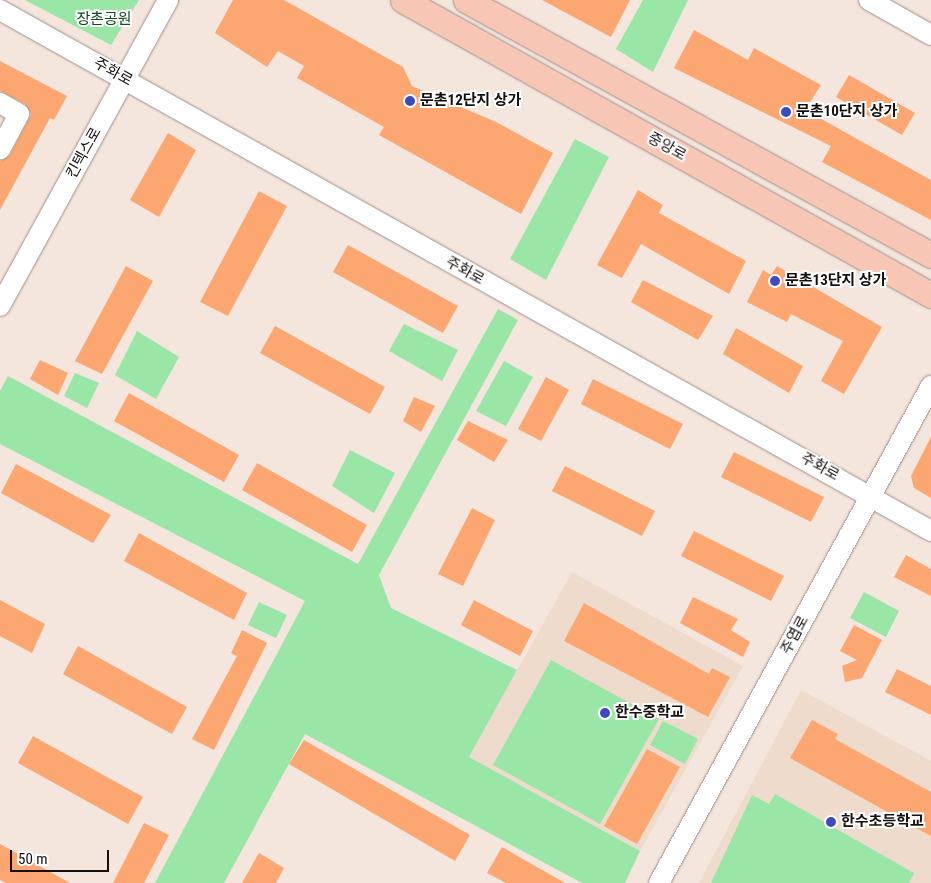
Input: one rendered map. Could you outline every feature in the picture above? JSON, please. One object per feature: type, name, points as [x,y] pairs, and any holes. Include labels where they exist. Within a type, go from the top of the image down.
[{"type":"main road","name":"중앙로","points":[[403,0],[931,295]]},
{"type":"main road","points":[[466,0],[931,255]]},
{"type":"street","name":"킨텍스로","points":[[0,306],[168,0]]},
{"type":"street","points":[[869,0],[931,35]]},
{"type":"street","name":"주화로","points":[[0,10],[125,77],[487,284],[871,495],[931,530]]},
{"type":"street","points":[[0,103],[19,114],[0,149]]},
{"type":"street","name":"주엽로","points":[[659,883],[931,386]]},
{"type":"shaded area","name":"한수중학교","points":[[572,572],[743,666],[640,851],[469,757]]},
{"type":"shaded area","name":"한수초등학교","points":[[801,690],[931,761],[931,883],[699,883]]},
{"type":"green space","name":"장촌공원","points":[[25,0],[139,0],[111,45]]},
{"type":"green space","points":[[643,0],[688,0],[653,72],[616,49]]},
{"type":"green space","points":[[575,139],[609,157],[546,280],[510,259]]},
{"type":"green space","points":[[498,309],[518,320],[379,575],[391,608],[517,670],[469,757],[640,851],[625,883],[582,883],[305,734],[224,883],[155,883],[305,601],[0,444],[0,391],[8,376],[358,564]]},
{"type":"green space","points":[[404,324],[458,350],[442,381],[389,351]]},
{"type":"green space","points":[[137,331],[179,357],[156,399],[115,375]]},
{"type":"green space","points":[[504,361],[533,377],[506,426],[476,411]]},
{"type":"green space","points":[[75,373],[99,383],[87,408],[64,396]]},
{"type":"green space","points":[[350,450],[395,473],[374,513],[332,486]]},
{"type":"green space","points":[[864,592],[899,611],[886,637],[850,618]]},
{"type":"green space","points":[[259,602],[287,615],[276,638],[248,625]]},
{"type":"green space","points":[[551,660],[659,719],[600,824],[493,765]]},
{"type":"green space","points":[[663,721],[698,739],[685,764],[650,745]]},
{"type":"green space","points":[[775,794],[914,873],[909,883],[711,883],[752,795],[769,804]]},
{"type":"building","name":"문촌12단지 상가","points":[[233,0],[284,0],[403,67],[412,86],[496,122],[553,153],[521,214],[379,135],[384,127],[297,78],[304,66],[278,51],[267,67],[215,33]]},
{"type":"building","points":[[542,0],[630,0],[611,37]]},
{"type":"building","name":"문촌10단지 상가","points":[[694,30],[748,60],[754,48],[821,85],[805,110],[931,180],[931,220],[822,162],[831,146],[674,68]]},
{"type":"building","points":[[0,61],[67,96],[54,120],[50,118],[0,210],[0,161],[10,155],[31,114],[25,104],[0,91]]},
{"type":"building","points":[[849,75],[915,113],[902,135],[836,97]]},
{"type":"building","points":[[168,133],[196,150],[159,217],[130,200]]},
{"type":"building","points":[[638,190],[663,205],[659,213],[746,261],[729,294],[641,244],[622,278],[597,265]]},
{"type":"building","points":[[259,191],[287,206],[228,316],[200,302]]},
{"type":"building","points":[[348,245],[458,306],[443,333],[333,272]]},
{"type":"building","points":[[126,266],[153,281],[102,374],[75,361]]},
{"type":"building","points":[[777,266],[882,327],[844,394],[821,381],[843,341],[791,314],[787,322],[747,302],[763,270],[771,275]]},
{"type":"building","points":[[643,280],[713,316],[698,340],[631,302]]},
{"type":"building","points":[[275,326],[385,387],[370,414],[260,353]]},
{"type":"building","points":[[736,328],[803,366],[789,393],[723,354]]},
{"type":"building","points":[[40,360],[68,373],[58,395],[30,379]]},
{"type":"building","points":[[546,377],[569,390],[541,441],[518,429]]},
{"type":"building","points":[[593,379],[683,424],[670,449],[581,404]]},
{"type":"building","points":[[129,393],[239,455],[224,482],[114,421]]},
{"type":"building","points":[[414,397],[435,406],[421,432],[403,421]]},
{"type":"building","points":[[468,421],[508,440],[494,462],[457,440]]},
{"type":"building","points":[[931,437],[931,498],[914,488],[911,476]]},
{"type":"building","points":[[734,452],[824,497],[811,522],[721,477]]},
{"type":"building","points":[[257,463],[367,525],[352,552],[242,490]]},
{"type":"building","points":[[16,464],[111,515],[93,543],[1,493]]},
{"type":"building","points":[[565,466],[655,511],[642,536],[552,491]]},
{"type":"building","points":[[472,508],[495,520],[463,586],[438,574]]},
{"type":"building","points":[[694,531],[784,576],[771,601],[681,556]]},
{"type":"building","points":[[139,533],[247,593],[234,620],[124,561]]},
{"type":"building","points":[[906,555],[931,569],[931,596],[894,577]]},
{"type":"building","points":[[693,597],[738,619],[731,630],[750,642],[743,657],[680,623]]},
{"type":"building","points":[[0,600],[45,624],[32,653],[0,636]]},
{"type":"building","points":[[474,600],[533,631],[520,656],[461,625]]},
{"type":"building","points":[[584,603],[709,674],[712,668],[730,677],[708,717],[564,641]]},
{"type":"building","points":[[854,625],[882,640],[862,678],[845,682],[842,666],[857,660],[840,651]]},
{"type":"building","points":[[242,630],[267,643],[214,750],[192,739],[237,656],[231,653]]},
{"type":"building","points":[[78,646],[187,707],[172,734],[63,674]]},
{"type":"building","points":[[897,669],[931,686],[931,715],[885,692]]},
{"type":"building","points":[[812,720],[838,734],[835,739],[931,792],[931,836],[790,758]]},
{"type":"building","points":[[33,736],[143,797],[128,824],[18,763]]},
{"type":"building","points":[[304,740],[470,835],[455,861],[289,764]]},
{"type":"building","points":[[647,749],[680,767],[637,844],[604,826]]},
{"type":"building","points":[[144,823],[169,835],[144,883],[113,883]]},
{"type":"building","points":[[0,844],[70,883],[6,883],[0,880]]},
{"type":"building","points":[[502,847],[565,883],[506,883],[487,873]]},
{"type":"building","points":[[259,853],[284,868],[276,883],[242,883]]},
{"type":"place","name":"문촌12단지 상가","points":[[410,101]]},
{"type":"place","name":"문촌10단지 상가","points":[[786,112]]},
{"type":"place","name":"문촌13단지 상가","points":[[775,281]]},
{"type":"place","name":"한수중학교","points":[[605,713]]},
{"type":"place","name":"한수초등학교","points":[[831,822]]}]
